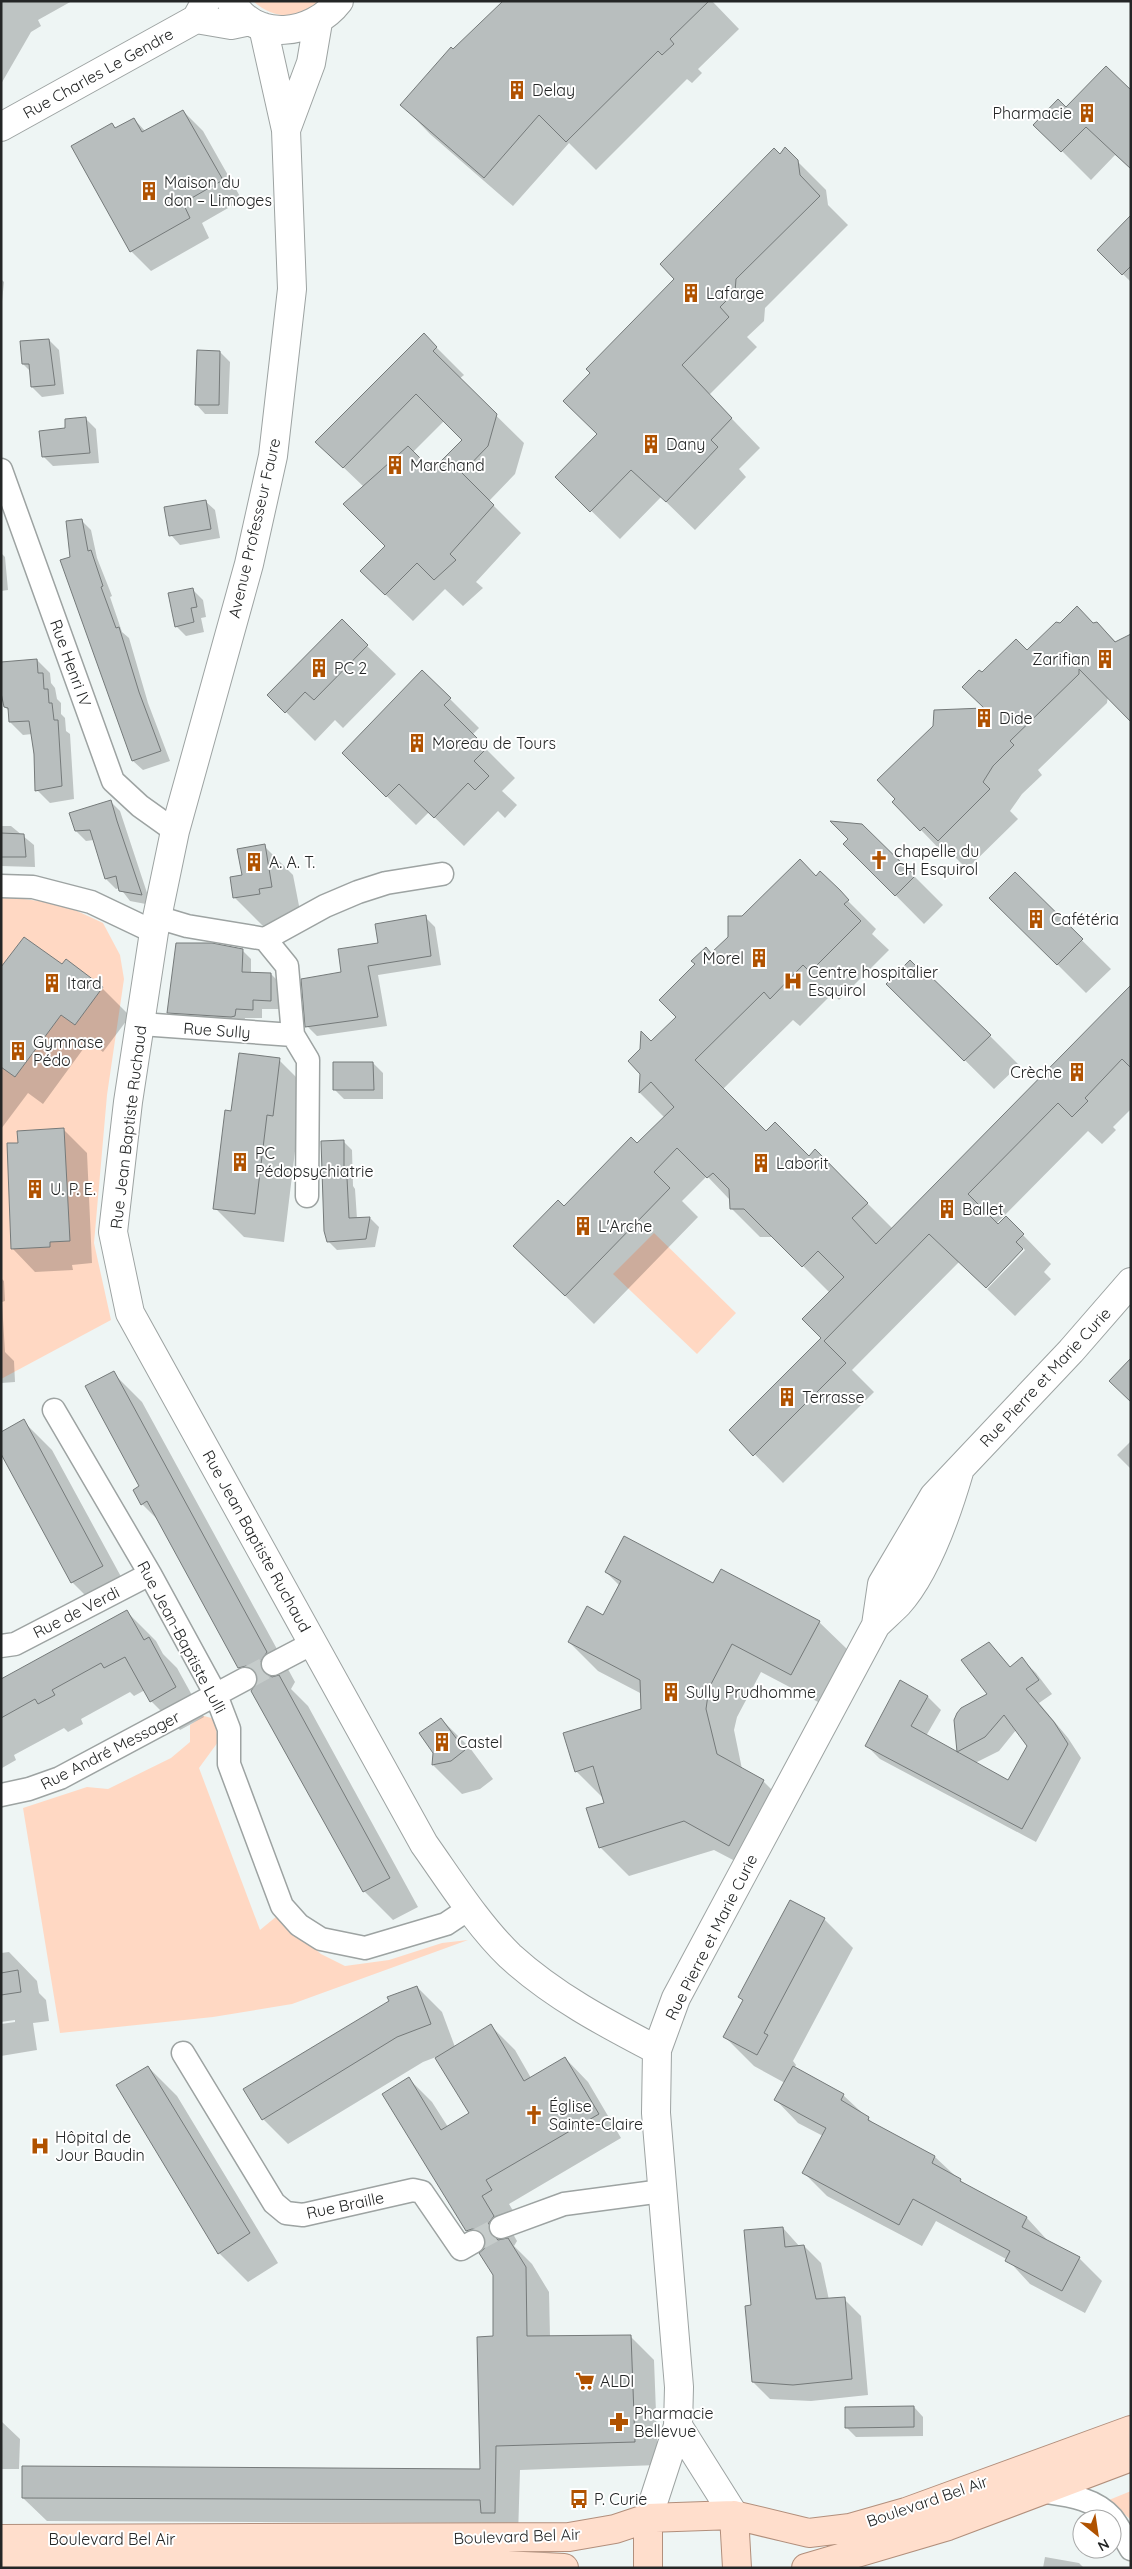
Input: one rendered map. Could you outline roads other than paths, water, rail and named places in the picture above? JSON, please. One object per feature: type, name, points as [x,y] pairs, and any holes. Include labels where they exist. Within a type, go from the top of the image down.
[{"type":"main road","points":[[231,1],[256,24]]},
{"type":"main road","points":[[318,22],[332,11],[339,1]]},
{"type":"main road","name":"Rue Charles Le Gendre","points":[[1,127],[201,10],[231,25],[256,24],[282,31],[300,29],[318,22]]},
{"type":"main road","name":"Avenue Professeur Faure","points":[[286,130],[311,63],[318,22]]},
{"type":"main road","name":"Avenue Professeur Faure","points":[[155,924],[175,831],[249,564],[273,456],[292,289],[286,130],[256,24]]},
{"type":"main road","name":"Rue Jean Baptiste Ruchaud","points":[[155,924],[128,1102],[113,1232],[130,1313],[424,1844],[470,1908],[510,1955],[561,1997],[657,2050]]},
{"type":"main road","name":"Rue Pierre et Marie Curie","points":[[648,2568],[648,2518],[678,2426],[679,2387],[656,2113],[657,2050],[676,1998],[876,1625],[899,1603],[924,1562],[948,1509],[959,1472],[985,1441],[1071,1351],[1131,1282]]},
{"type":"main road","points":[[678,2426],[734,2515],[737,2568]]},
{"type":"main road","name":"Boulevard Bel Air","points":[[1,2539],[569,2537],[616,2528],[648,2518],[734,2515],[809,2533],[850,2528],[906,2512],[1131,2430]]},
{"type":"main road","name":"Boulevard Bel Air","points":[[806,2568],[948,2526],[1131,2457]]},
{"type":"main road","name":"Boulevard Bel Air","points":[[1,2564],[128,2567],[440,2562],[564,2568]]},
{"type":"street","name":"Rue Henri IV","points":[[1,470],[113,781],[140,806],[175,831]]},
{"type":"street","points":[[1,886],[33,887],[91,902],[143,928],[155,924],[187,926],[265,939],[325,906],[358,892],[386,883],[442,874]]},
{"type":"street","points":[[265,939],[287,966],[293,1036],[308,1060],[307,1196]]},
{"type":"street","name":"Rue Sully","points":[[141,1024],[293,1036]]},
{"type":"street","name":"Rue Jean-Baptiste Lulli","points":[[54,1410],[150,1574],[216,1695],[229,1729],[229,1764],[282,1906],[299,1926],[321,1939],[365,1948],[438,1927],[459,1917],[470,1908]]},
{"type":"street","name":"Rue de Verdi","points":[[1,1646],[14,1644],[150,1574]]},
{"type":"street","points":[[273,1664],[314,1643]]},
{"type":"street","name":"Rue André Messager","points":[[1,1795],[30,1789],[60,1778],[245,1679]]},
{"type":"street","name":"Rue Braille","points":[[183,2053],[274,2203],[286,2212],[303,2215],[413,2190],[422,2192],[460,2249],[472,2242]]},
{"type":"street","points":[[501,2227],[564,2204],[662,2191]]},
{"type":"street","points":[[1038,2491],[1072,2496],[1091,2502],[1112,2518],[1131,2549]]},
{"type":"tunnel","points":[[245,1679],[273,1664]]},
{"type":"tunnel","points":[[473,2242],[501,2227]]},
{"type":"place","name":"Delay","points":[[517,90]]},
{"type":"place","name":"Pharmacie","points":[[1087,113]]},
{"type":"place","name":"Maison du don – Limoges","points":[[149,191]]},
{"type":"place","name":"Lafarge","points":[[691,293]]},
{"type":"place","name":"Dany","points":[[651,444]]},
{"type":"place","name":"Marchand","points":[[395,465]]},
{"type":"place","name":"Zarifian","points":[[1105,659]]},
{"type":"place","name":"PC 2","points":[[319,668]]},
{"type":"place","name":"Dide","points":[[984,718]]},
{"type":"place","name":"Moreau de Tours","points":[[417,743]]},
{"type":"place","name":"chapelle du CH Esquirol","points":[[879,860]]},
{"type":"place","name":"A. A. T.","points":[[254,862]]},
{"type":"place","name":"Cafétéria","points":[[1036,919]]},
{"type":"place","name":"Morel","points":[[759,958]]},
{"type":"place","name":"Centre hospitalier Esquirol","points":[[793,981]]},
{"type":"place","name":"Itard","points":[[52,983]]},
{"type":"place","name":"Gymnase Pédo","points":[[18,1051]]},
{"type":"place","name":"Crèche","points":[[1077,1072]]},
{"type":"place","name":"PC Pédopsychiatrie","points":[[240,1162]]},
{"type":"place","name":"Laborit","points":[[761,1163]]},
{"type":"place","name":"U. P. E.","points":[[35,1189]]},
{"type":"place","name":"Ballet","points":[[947,1209]]},
{"type":"place","name":"L'Arche","points":[[583,1226]]},
{"type":"place","name":"Terrasse","points":[[787,1397]]},
{"type":"place","name":"Sully Prudhomme","points":[[671,1692]]},
{"type":"place","name":"Castel","points":[[442,1742]]},
{"type":"place","name":"Église Sainte-Claire","points":[[534,2115]]},
{"type":"place","name":"Hôpital de Jour Baudin","points":[[40,2146]]},
{"type":"place","name":"ALDI","points":[[585,2381]]},
{"type":"place","name":"Pharmacie Bellevue","points":[[619,2422]]},
{"type":"place","name":"P. Curie","points":[[579,2499]]}]
